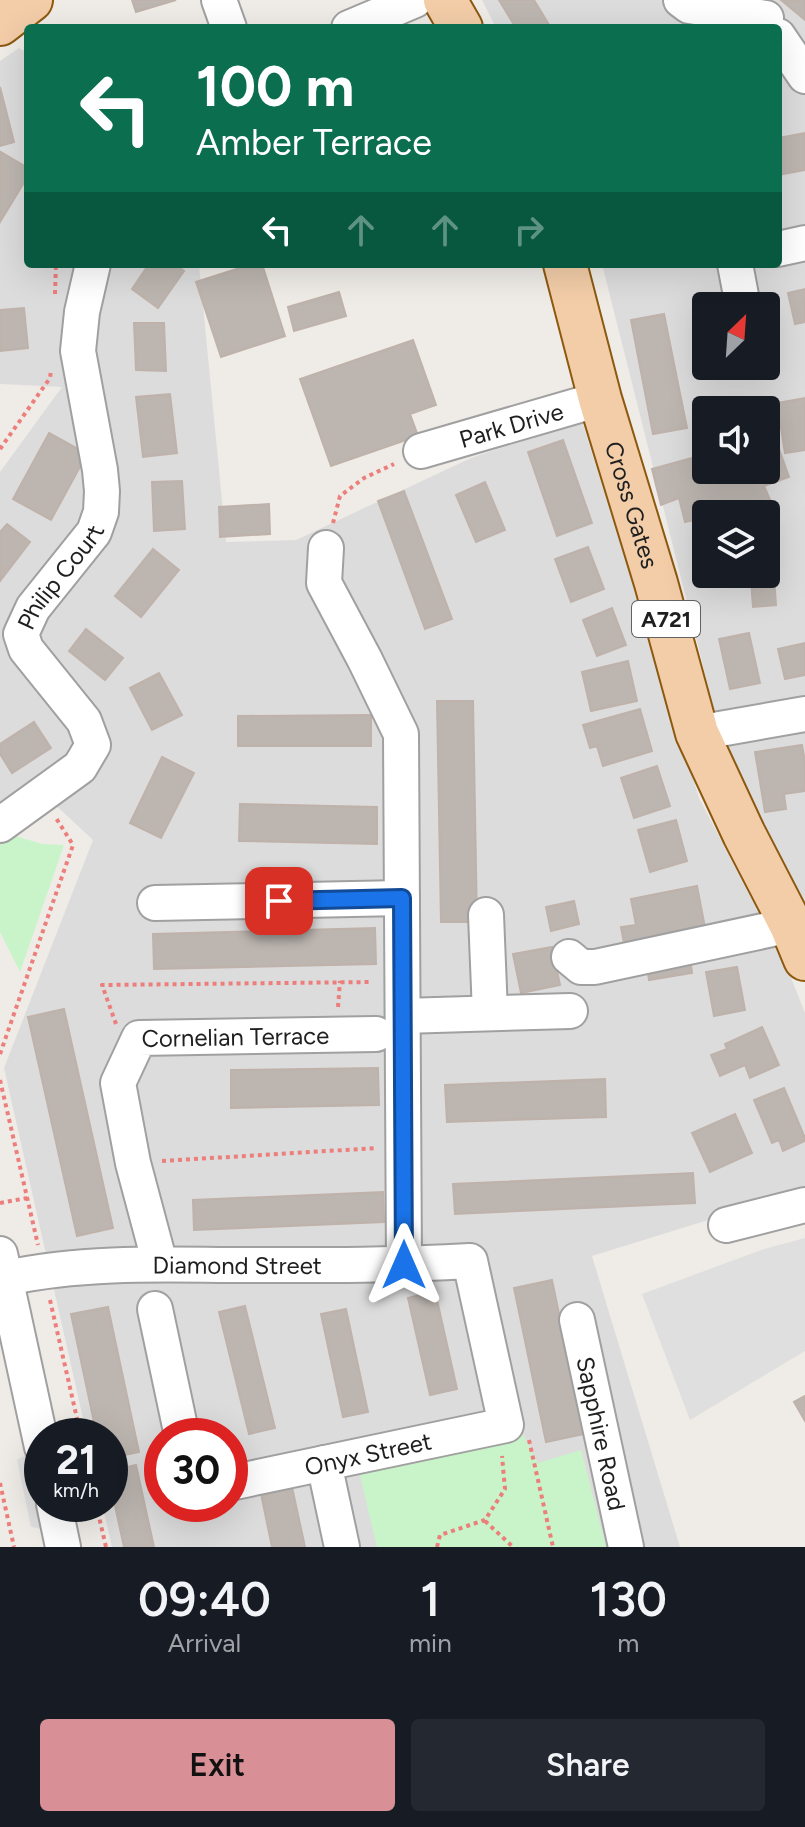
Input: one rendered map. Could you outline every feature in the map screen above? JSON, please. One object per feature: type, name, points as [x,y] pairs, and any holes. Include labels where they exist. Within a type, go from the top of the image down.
[{"type":"main road","points":[[0,24],[31,0]]},
{"type":"main road","points":[[445,0],[459,24]]},
{"type":"main road","name":"Cross Gates","points":[[566,268],[600,399],[656,583],[697,733],[798,942]]},
{"type":"street","points":[[219,0],[228,24]]},
{"type":"street","points":[[358,24],[415,0]]},
{"type":"street","points":[[681,0],[689,6],[768,20]]},
{"type":"street","points":[[782,41],[805,76]]},
{"type":"street","points":[[782,88],[805,85]]},
{"type":"street","points":[[782,248],[805,243]]},
{"type":"street","name":"Philip Court","points":[[0,825],[80,767],[93,745],[84,721],[26,649],[21,634],[33,608],[94,532],[101,512],[100,470],[78,351],[82,312],[92,268]]},
{"type":"street","points":[[736,268],[740,292]]},
{"type":"street","name":"Park Drive","points":[[421,451],[600,399]]},
{"type":"street","points":[[326,548],[324,583],[401,734],[402,982],[390,1025],[403,1147],[404,1265]]},
{"type":"street","points":[[697,733],[805,714]]},
{"type":"street","points":[[155,903],[402,898]]},
{"type":"street","points":[[486,915],[490,1013]]},
{"type":"street","points":[[569,957],[581,967],[595,967],[798,942]]},
{"type":"street","points":[[390,1025],[490,1013],[570,1011]]},
{"type":"street","name":"Cornelian Terrace","points":[[160,1264],[133,1163],[118,1083],[139,1038],[390,1025]]},
{"type":"street","points":[[726,1225],[805,1205]]},
{"type":"street","name":"Diamond Street","points":[[3,1266],[43,1270],[160,1264],[404,1265],[470,1261],[503,1426]]},
{"type":"street","points":[[3,1266],[36,1418]]},
{"type":"street","points":[[155,1309],[178,1418]]},
{"type":"street","name":"Sapphire Road","points":[[577,1320],[626,1547]]},
{"type":"street","name":"Onyx Street","points":[[248,1479],[503,1426]]},
{"type":"street","points":[[324,1463],[342,1547]]},
{"type":"street","points":[[58,1522],[63,1547]]},
{"type":"path","points":[[54,307],[56,268]]},
{"type":"path","points":[[0,449],[50,378],[51,363]]},
{"type":"path","points":[[326,548],[340,496],[364,478],[421,451]]},
{"type":"path","points":[[0,1054],[73,845],[42,796]]},
{"type":"path","points":[[129,1060],[102,985],[402,982]]},
{"type":"path","points":[[133,1163],[403,1147]]},
{"type":"path","points":[[0,1203],[27,1198]]},
{"type":"path","points":[[437,1547],[440,1535],[485,1520],[505,1489],[503,1426]]},
{"type":"path","points":[[503,1426],[529,1440],[553,1547]]},
{"type":"path","points":[[0,1483],[14,1547]]},
{"type":"path","points":[[485,1520],[513,1547]]},
{"type":"path","points":[[100,1522],[106,1547]]},
{"type":"shaded area","points":[[482,0],[805,0],[805,917],[723,745],[603,268],[782,268],[782,24],[494,24]]},
{"type":"shaded area","points":[[19,48],[24,51],[24,268],[199,268],[226,542],[296,540],[471,458],[582,421],[699,798],[786,965],[805,1013],[805,1190],[592,1256],[680,1547],[112,1547],[106,1522],[128,1522],[128,1418],[83,1418],[4,1068],[93,840],[34,785],[0,802],[0,472],[62,387],[0,384],[0,61]]},
{"type":"shaded area","points":[[805,1238],[805,1351],[690,1420],[642,1294],[764,1249]]},
{"type":"shaded area","points":[[24,1456],[24,1494],[17,1460]]},
{"type":"shaded area","points":[[30,1522],[54,1522],[60,1532],[31,1527]]},
{"type":"green space","points":[[9,834],[42,844],[64,845],[20,972],[0,932],[0,841]]},
{"type":"green space","points":[[519,1427],[538,1463],[581,1450],[606,1547],[377,1547],[359,1471]]},
{"type":"building","points":[[132,0],[176,0],[136,12]]},
{"type":"building","points":[[499,0],[534,0],[549,24],[514,24]]},
{"type":"building","points":[[781,0],[805,0],[805,20]]},
{"type":"building","points":[[0,87],[14,142],[0,146]]},
{"type":"building","points":[[805,133],[805,170],[782,174],[782,137]]},
{"type":"building","points":[[1,152],[24,166],[24,183],[0,222]]},
{"type":"building","points":[[146,268],[180,268],[184,271],[158,308],[132,289]]},
{"type":"building","points":[[240,268],[263,268],[285,336],[221,357],[196,282]]},
{"type":"building","points":[[805,289],[805,322],[795,324],[788,293]]},
{"type":"building","points":[[339,292],[346,316],[294,331],[288,307]]},
{"type":"building","points":[[24,308],[28,348],[0,351],[0,310]]},
{"type":"building","points":[[664,314],[687,428],[653,434],[631,320]]},
{"type":"building","points":[[134,323],[164,323],[166,371],[136,370]]},
{"type":"building","points":[[413,340],[436,405],[410,414],[418,436],[331,466],[300,379]]},
{"type":"building","points":[[170,394],[177,453],[143,457],[136,397]]},
{"type":"building","points":[[805,398],[805,450],[785,453],[780,402]]},
{"type":"building","points":[[49,433],[87,454],[51,520],[13,499]]},
{"type":"building","points":[[563,440],[592,523],[557,536],[528,452]]},
{"type":"building","points":[[780,452],[789,477],[780,480]]},
{"type":"building","points":[[692,458],[692,484],[770,484],[764,486],[770,500],[692,500],[692,520],[685,522],[679,498],[661,505],[652,469]]},
{"type":"building","points":[[182,481],[185,529],[154,531],[152,482]]},
{"type":"building","points":[[485,482],[505,530],[476,542],[456,495]]},
{"type":"building","points":[[404,491],[452,619],[425,629],[378,501]]},
{"type":"building","points":[[269,504],[270,534],[220,537],[219,507]]},
{"type":"building","points":[[7,524],[30,542],[0,581],[0,532]]},
{"type":"building","points":[[588,547],[604,589],[571,602],[555,559]]},
{"type":"building","points":[[153,549],[179,570],[141,617],[115,596]]},
{"type":"building","points":[[752,588],[775,588],[776,605],[753,607]]},
{"type":"building","points":[[612,608],[626,645],[597,656],[583,620]]},
{"type":"building","points":[[86,629],[123,658],[105,680],[69,651]]},
{"type":"building","points":[[749,633],[760,683],[730,689],[719,639]]},
{"type":"building","points":[[805,643],[805,675],[785,679],[778,649]]},
{"type":"building","points":[[628,661],[637,701],[591,711],[582,672]]},
{"type":"building","points":[[159,673],[182,715],[152,730],[130,688]]},
{"type":"building","points":[[437,701],[473,701],[477,922],[441,922]]},
{"type":"building","points":[[640,709],[652,751],[603,766],[597,746],[590,748],[583,725]]},
{"type":"building","points":[[371,715],[371,746],[238,746],[238,716]]},
{"type":"building","points":[[34,722],[51,748],[12,773],[0,754],[0,744]]},
{"type":"building","points":[[802,745],[805,791],[784,794],[786,809],[765,812],[755,752]]},
{"type":"building","points":[[162,757],[194,773],[161,838],[130,823]]},
{"type":"building","points":[[657,766],[670,806],[634,818],[621,778]]},
{"type":"building","points":[[240,804],[377,807],[377,844],[239,841]]},
{"type":"building","points":[[676,820],[687,861],[650,872],[638,830]]},
{"type":"building","points":[[697,886],[707,938],[626,954],[621,927],[636,925],[631,899]]},
{"type":"building","points":[[574,901],[579,924],[551,931],[546,907]]},
{"type":"building","points":[[375,928],[376,964],[154,969],[153,934]]},
{"type":"building","points":[[552,947],[560,985],[521,993],[513,954]]},
{"type":"building","points":[[690,958],[692,973],[649,980],[647,964]]},
{"type":"building","points":[[737,967],[745,1010],[714,1016],[706,972]]},
{"type":"building","points":[[64,1009],[113,1228],[77,1236],[28,1017]]},
{"type":"building","points":[[762,1027],[779,1065],[750,1078],[745,1065],[720,1076],[711,1055],[727,1049],[725,1044]]},
{"type":"building","points":[[378,1068],[379,1105],[231,1108],[231,1070]]},
{"type":"building","points":[[605,1079],[606,1117],[447,1122],[445,1085]]},
{"type":"building","points":[[784,1088],[805,1141],[783,1151],[779,1140],[772,1143],[754,1100]]},
{"type":"building","points":[[735,1114],[752,1153],[710,1172],[692,1133]]},
{"type":"building","points":[[693,1173],[695,1203],[455,1214],[453,1184]]},
{"type":"building","points":[[383,1192],[384,1222],[194,1230],[193,1200]]},
{"type":"building","points":[[552,1280],[584,1434],[546,1442],[514,1288]]},
{"type":"building","points":[[435,1291],[457,1389],[430,1395],[408,1298]]},
{"type":"building","points":[[245,1306],[275,1428],[249,1434],[248,1418],[245,1418],[219,1312]]},
{"type":"building","points":[[108,1307],[139,1452],[128,1454],[128,1418],[93,1418],[71,1314]]},
{"type":"building","points":[[346,1309],[368,1412],[343,1417],[321,1314]]},
{"type":"building","points":[[805,1396],[805,1421],[794,1402]]},
{"type":"building","points":[[136,1465],[144,1501],[144,1522],[149,1522],[154,1547],[124,1547],[119,1522],[128,1522],[128,1467]]},
{"type":"building","points":[[292,1487],[305,1547],[272,1547],[261,1494]]},
{"type":"route","points":[[279,901],[402,898],[404,1265]]}]
